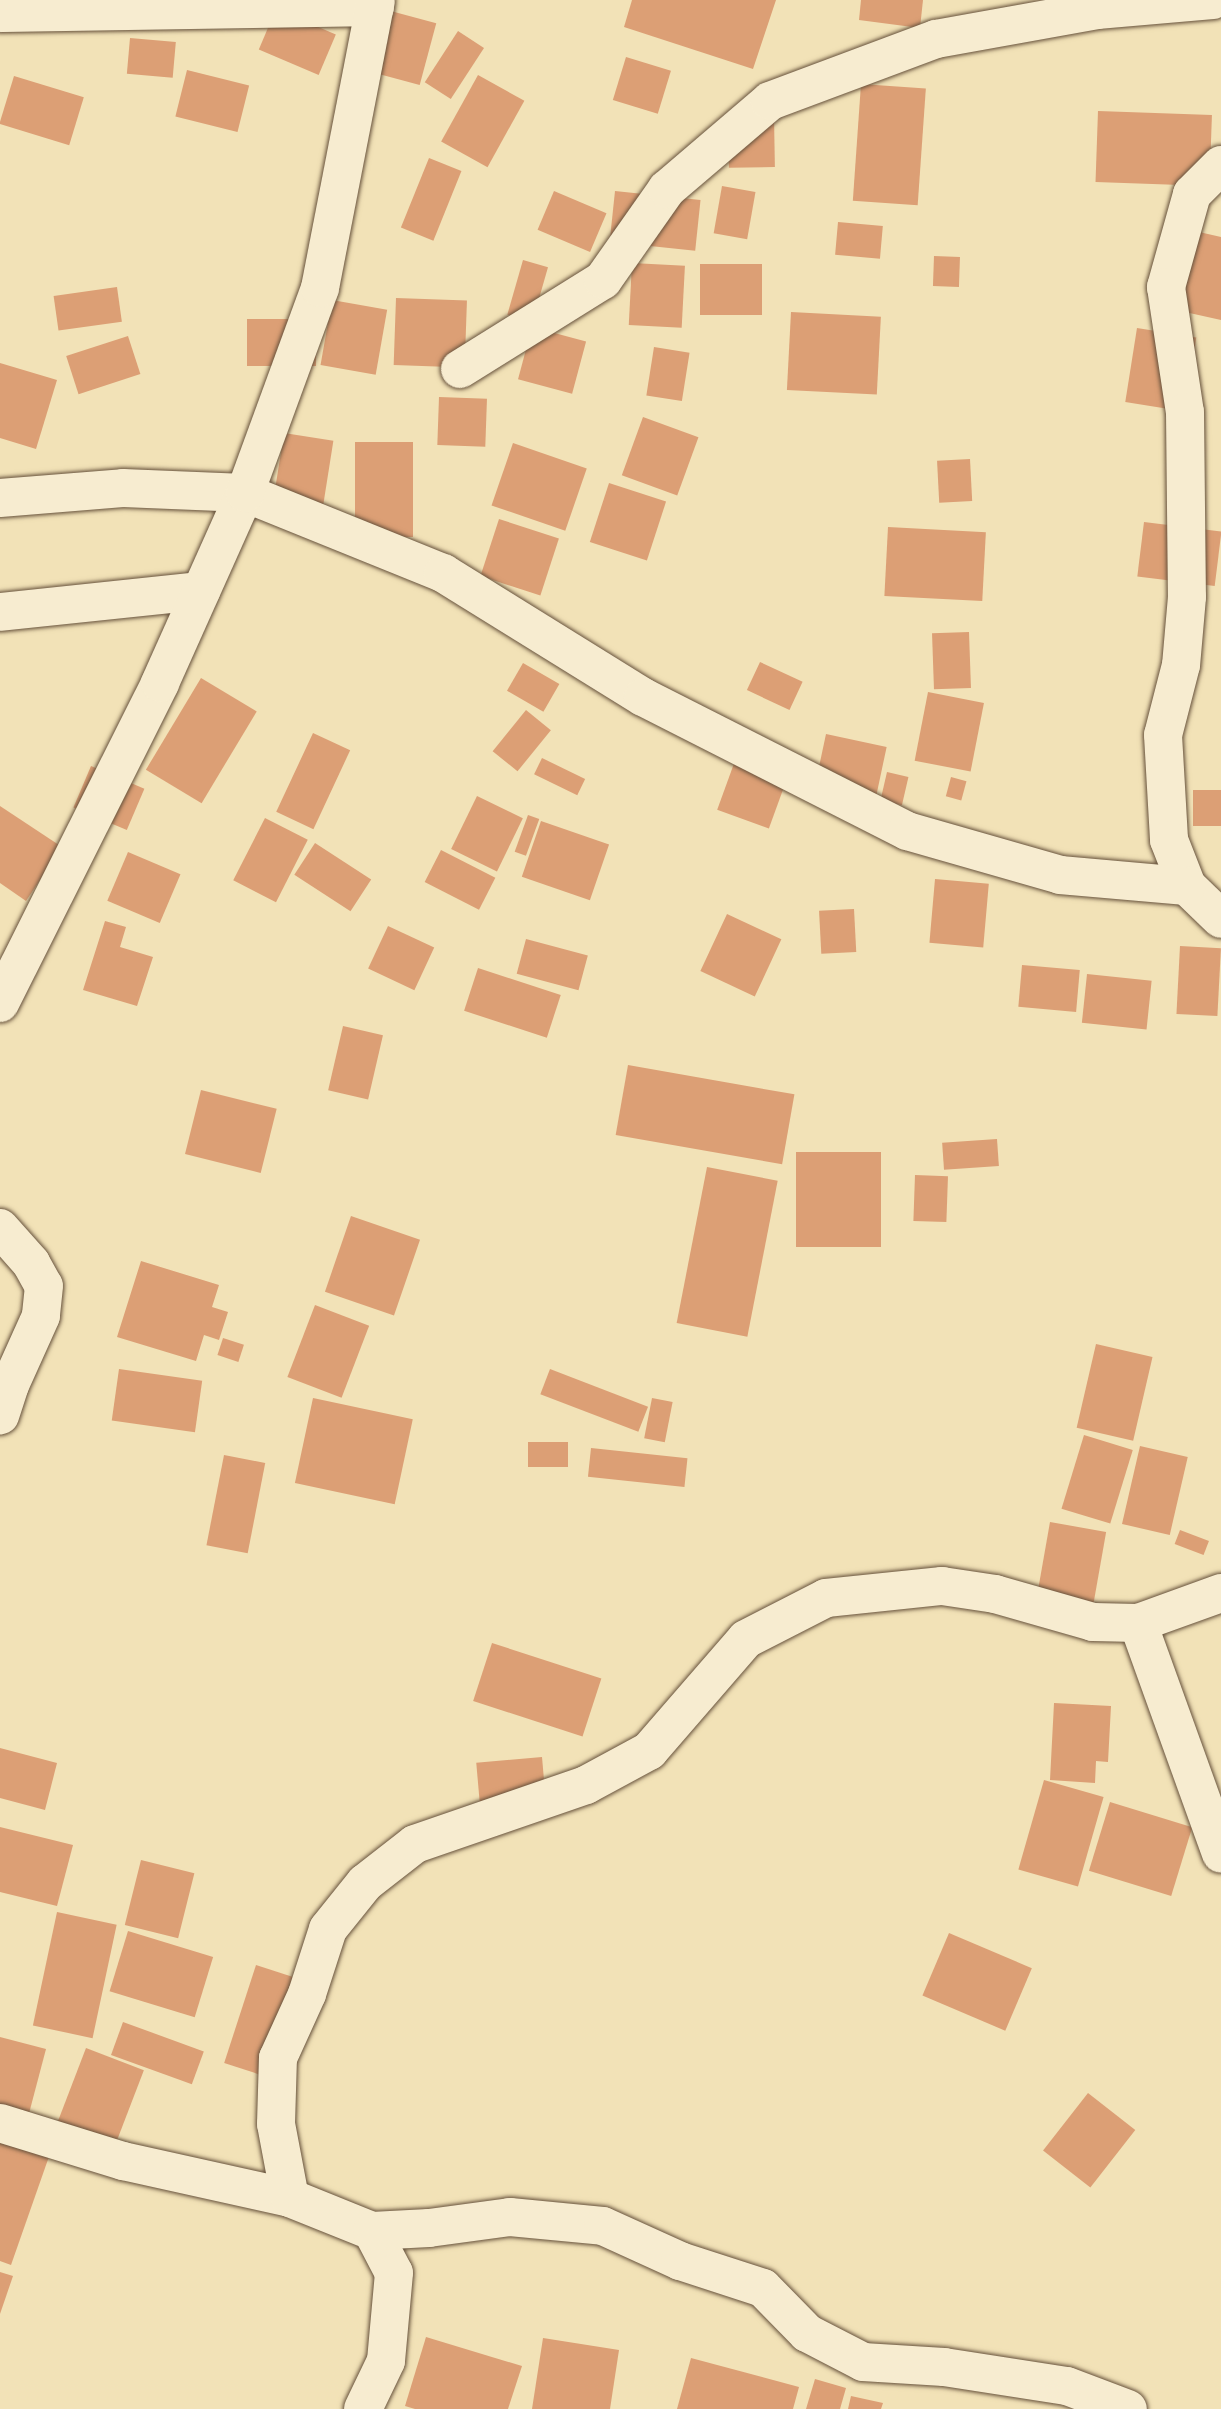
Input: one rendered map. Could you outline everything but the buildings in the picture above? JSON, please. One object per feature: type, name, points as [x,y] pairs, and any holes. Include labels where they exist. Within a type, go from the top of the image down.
[{"type":"street","points":[[460,369],[603,280],[667,189],[770,101],[936,39],[1097,10],[1213,0]]},
{"type":"street","points":[[0,13],[375,3],[320,288],[245,493],[160,683],[0,1003]]},
{"type":"street","points":[[1221,165],[1192,194],[1166,286],[1185,412],[1186,597],[1181,665],[1163,735],[1169,840],[1187,886],[1221,919]]},
{"type":"street","points":[[4,496],[123,488],[245,493],[443,573],[643,697],[907,831],[1060,875],[1187,886]]},
{"type":"street","points":[[0,612],[201,591]]},
{"type":"street","points":[[0,1228],[31,1263],[44,1286],[41,1315],[10,1385],[0,1415]]},
{"type":"street","points":[[290,2198],[276,2124],[278,2058],[307,1994],[328,1929],[365,1884],[415,1844],[586,1784],[649,1751],[746,1640],[826,1598],[942,1586],[995,1594],[1093,1622],[1138,1623],[1221,1593]]},
{"type":"street","points":[[1138,1623],[1221,1854]]},
{"type":"street","points":[[0,2123],[123,2161],[290,2198],[372,2231],[429,2228],[510,2217],[603,2226],[680,2261],[763,2288],[807,2333],[863,2362],[944,2367],[1067,2386],[1128,2409]]},
{"type":"street","points":[[363,2409],[386,2361],[394,2273],[372,2231]]}]
